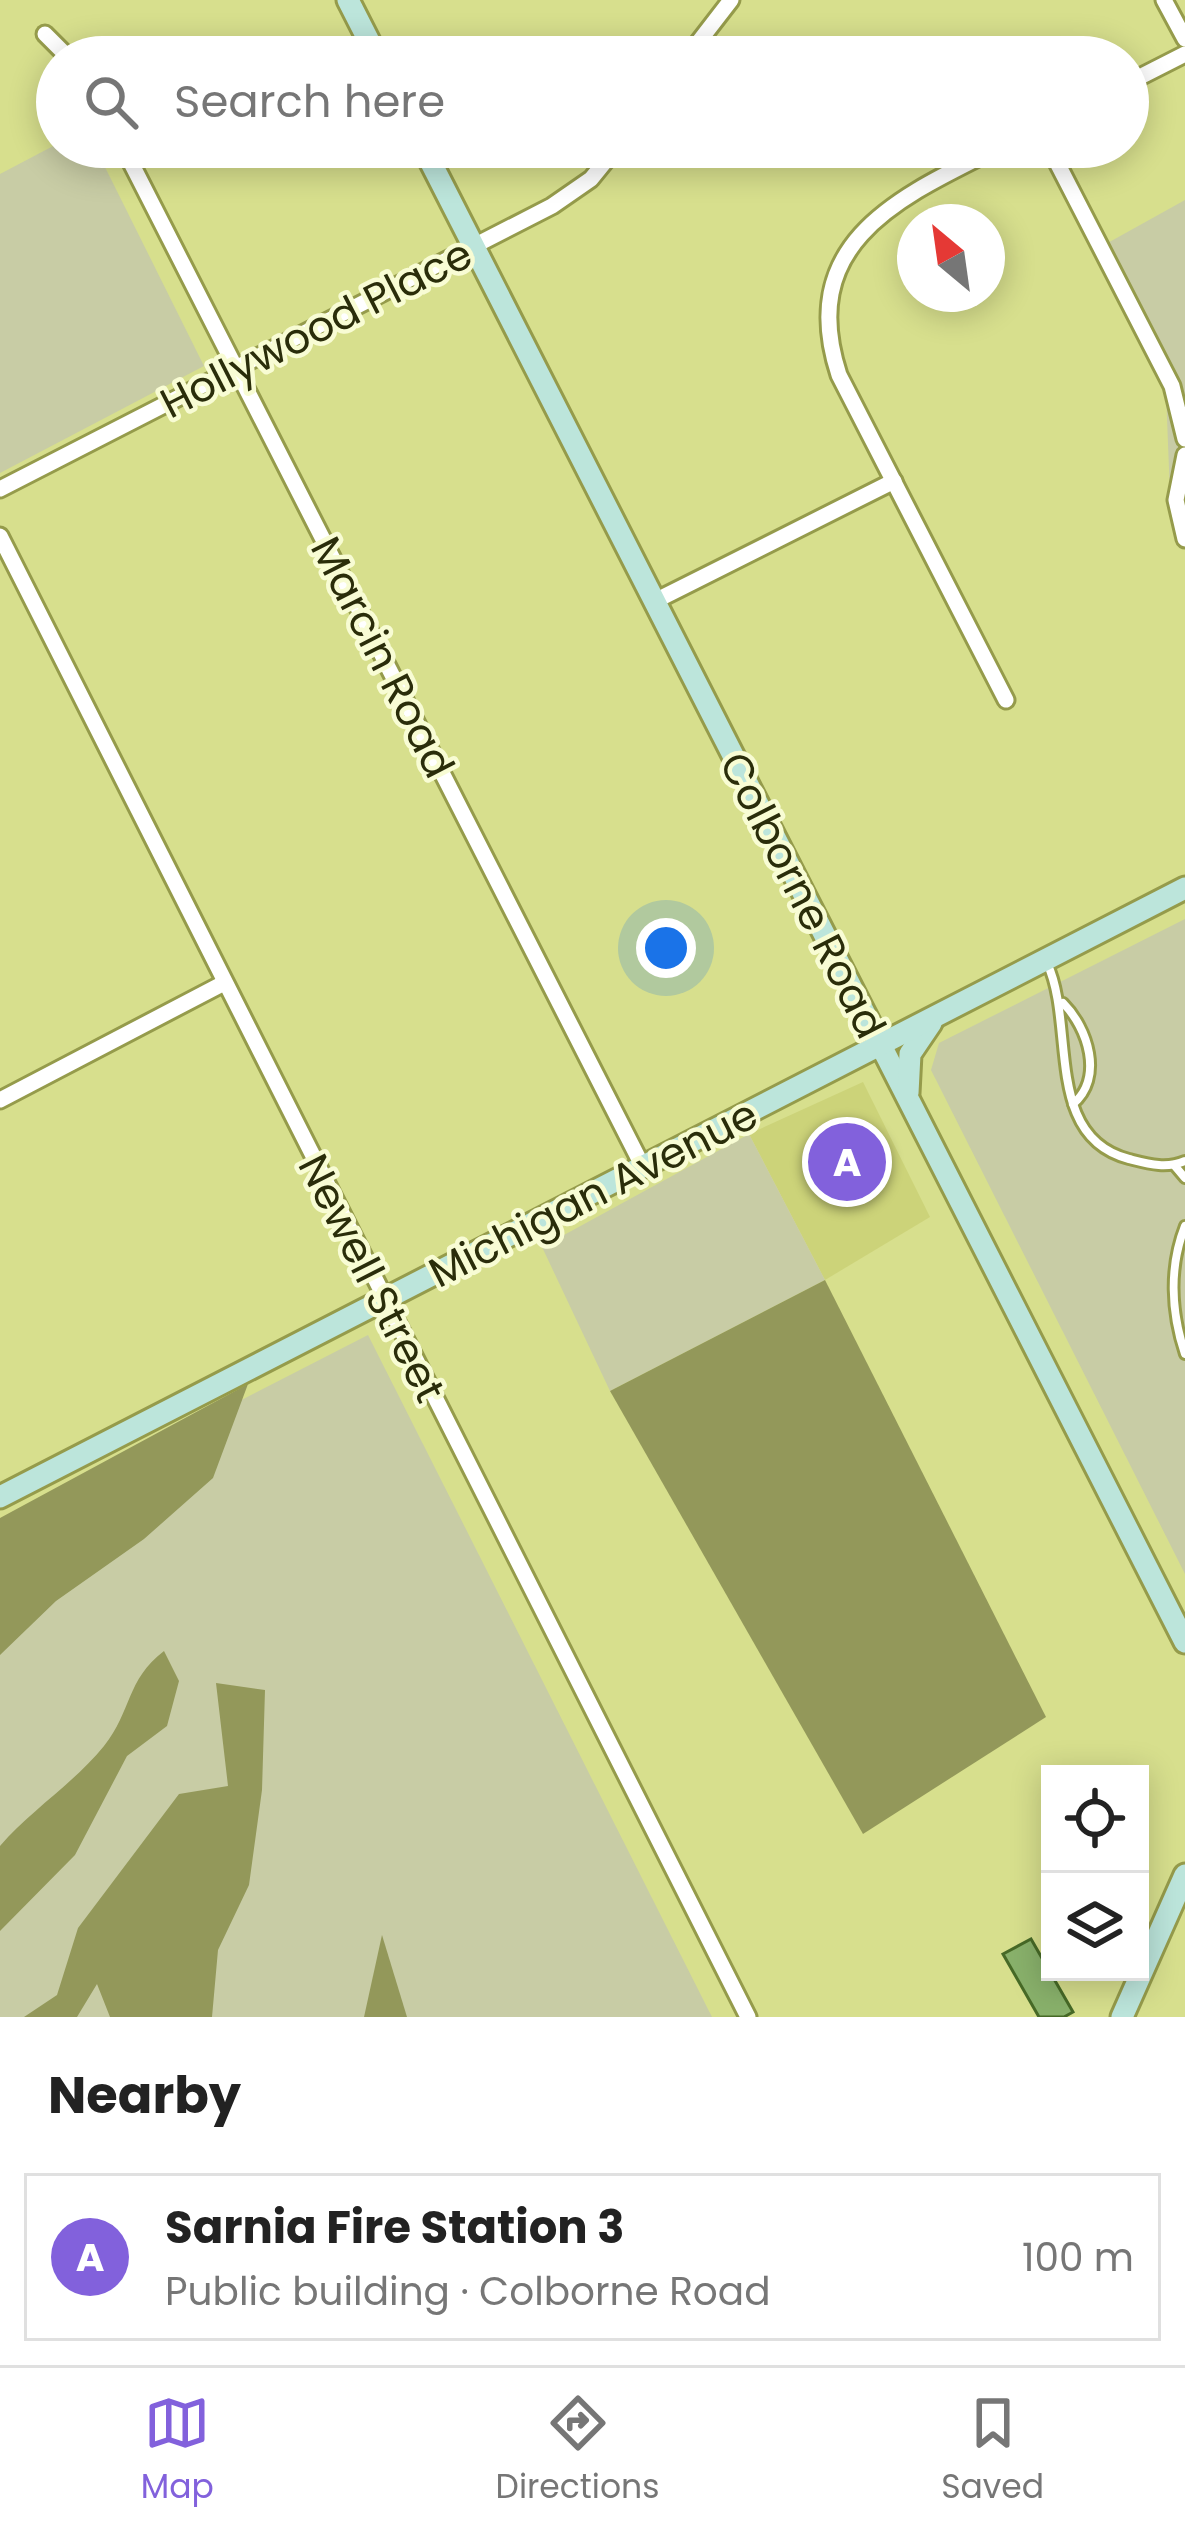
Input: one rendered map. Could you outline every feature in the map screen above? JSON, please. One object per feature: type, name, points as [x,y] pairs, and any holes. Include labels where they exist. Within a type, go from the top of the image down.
[{"type":"street","points":[[348,0],[366,36]]},
{"type":"street","points":[[703,36],[731,0]]},
{"type":"street","points":[[1164,0],[1185,39]]},
{"type":"street","points":[[1149,72],[1185,54]]},
{"type":"street","name":"Marcin Road","points":[[134,168],[643,1167]]},
{"type":"street","name":"Colborne Road","points":[[434,168],[1185,1642]]},
{"type":"street","name":"Hollywood Place","points":[[0,489],[473,246],[579,189],[598,168]]},
{"type":"street","points":[[959,168],[886,206],[860,232],[837,277],[829,328],[833,356],[1006,700]]},
{"type":"street","points":[[1060,168],[1172,386],[1185,439]]},
{"type":"street","points":[[1185,455],[1176,500],[1185,538]]},
{"type":"street","points":[[653,602],[894,481]]},
{"type":"street","name":"Newell Street","points":[[0,536],[748,2017]]},
{"type":"street","name":"Michigan Avenue","points":[[0,1497],[1185,888]]},
{"type":"street","points":[[0,1100],[224,983]]},
{"type":"street","points":[[909,1100],[910,1054],[938,1016]]},
{"type":"street","points":[[1122,2017],[1185,1875]]},
{"type":"lane","points":[[1046,960],[1062,1002],[1072,1104],[1084,1130],[1105,1150],[1150,1165],[1174,1166],[1185,1161]]},
{"type":"lane","points":[[1062,1002],[1078,1021],[1090,1059],[1087,1084],[1072,1104]]},
{"type":"lane","points":[[1174,1166],[1185,1178]]},
{"type":"lane","points":[[1185,1226],[1173,1282],[1174,1315],[1185,1354]]},
{"type":"shaded area","points":[[36,155],[36,168],[105,168],[204,366],[0,473],[0,174]]},
{"type":"shaded area","points":[[1185,200],[1185,532],[1170,495],[1166,392],[1095,250]]},
{"type":"shaded area","points":[[1185,919],[1185,1574],[931,1070],[939,1043]]},
{"type":"shaded area","points":[[863,1082],[930,1217],[825,1280],[749,1134]]},
{"type":"shaded area","points":[[749,1134],[825,1280],[610,1391],[542,1247]]},
{"type":"shaded area","points":[[825,1280],[1046,1717],[863,1834],[610,1391]]},
{"type":"shaded area","points":[[368,1335],[712,2017],[0,2017],[0,1524]]},
{"type":"shaded area","points":[[248,1384],[213,1478],[144,1539],[56,1601],[0,1655],[0,1518]]},
{"type":"shaded area","points":[[164,1651],[179,1681],[167,1726],[127,1756],[75,1855],[0,1931],[0,1846],[104,1746],[143,1673]]},
{"type":"shaded area","points":[[216,1683],[265,1690],[262,1790],[249,1885],[218,1950],[212,2017],[110,2017],[97,1984],[77,2017],[24,2017],[57,1995],[78,1928],[179,1794],[228,1786]]},
{"type":"shaded area","points":[[382,1935],[407,2017],[364,2017]]},
{"type":"building","points":[[860,1121],[888,1174],[834,1202],[806,1150]]},
{"type":"building","points":[[1031,1939],[1041,1956],[1041,1981],[1055,1981],[1073,2012],[1064,2017],[1039,2017],[1003,1954]]},
{"type":"place","name":"Sarnia Fire Station 3","points":[[847,1162]]}]
